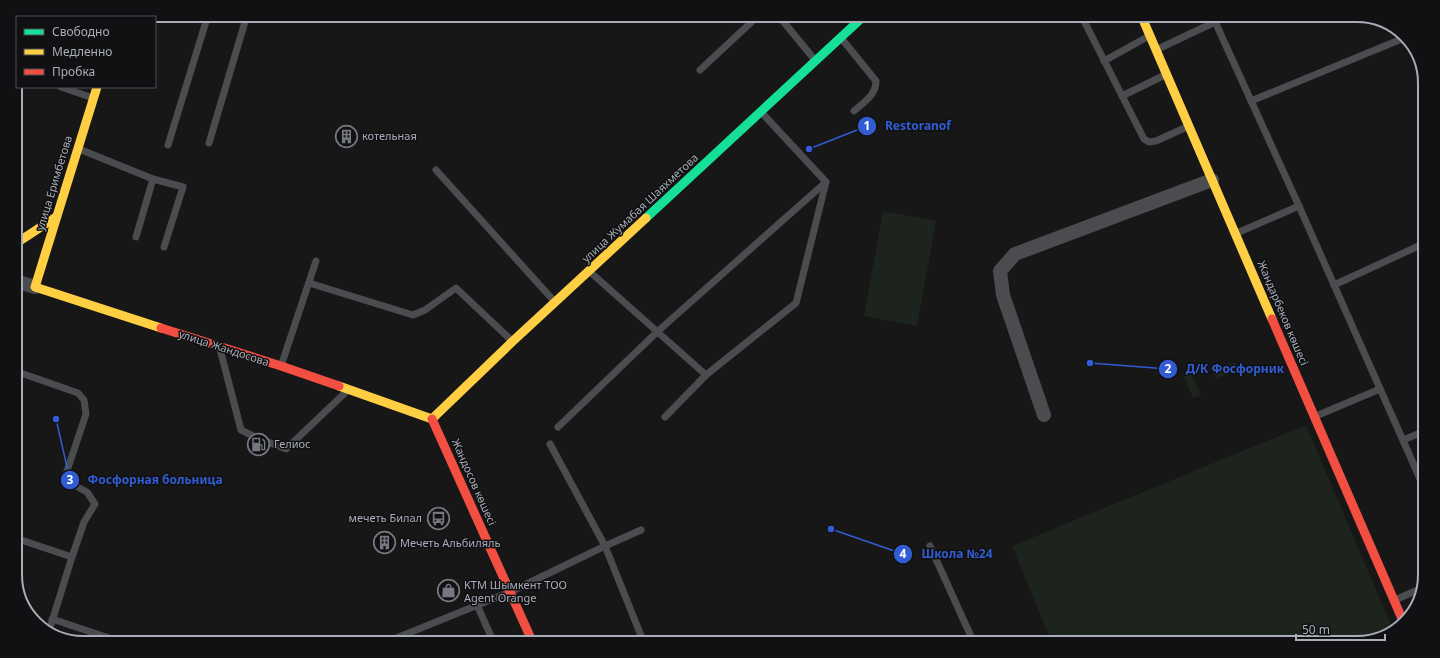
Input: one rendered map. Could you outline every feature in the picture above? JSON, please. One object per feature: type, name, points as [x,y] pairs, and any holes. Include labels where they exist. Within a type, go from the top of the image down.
[{"type":"street","name":"улица Жумабая Шаяхметова","points":[[432,419],[513,341],[857,22]]},
{"type":"street","name":"Жандарбеков көшесі","points":[[1144,22],[1401,617]]},
{"type":"street","name":"улица Еримбетова","points":[[35,287],[96,88]]},
{"type":"street","points":[[1044,414],[1003,295],[1000,271],[1015,254],[1212,180]]},
{"type":"street","points":[[22,239],[56,216]]},
{"type":"street","name":"улица Жандосова","points":[[22,283],[281,366],[432,419]]},
{"type":"street","name":"Жандосов көшесі","points":[[432,419],[530,636]]},
{"type":"lane","points":[[168,145],[206,22]]},
{"type":"lane","points":[[209,143],[245,22]]},
{"type":"lane","points":[[700,70],[751,22]]},
{"type":"lane","points":[[784,22],[816,61]]},
{"type":"lane","points":[[1084,22],[1144,139],[1149,142],[1156,141],[1189,126]]},
{"type":"lane","points":[[1156,50],[1207,22]]},
{"type":"lane","points":[[1216,22],[1418,474]]},
{"type":"lane","points":[[1104,61],[1150,36]]},
{"type":"lane","points":[[841,37],[876,81],[876,88],[873,94],[854,111]]},
{"type":"lane","points":[[1251,101],[1400,40]]},
{"type":"lane","points":[[1122,96],[1166,74]]},
{"type":"lane","points":[[64,88],[93,98]]},
{"type":"lane","points":[[761,112],[826,182]]},
{"type":"lane","points":[[77,148],[153,178],[183,187],[164,247]]},
{"type":"lane","points":[[436,170],[556,302]]},
{"type":"lane","points":[[136,237],[153,178]]},
{"type":"lane","points":[[558,427],[657,332],[826,182]]},
{"type":"lane","points":[[665,417],[706,375],[796,303],[826,182]]},
{"type":"lane","points":[[1236,234],[1299,206]]},
{"type":"lane","points":[[1334,285],[1418,246]]},
{"type":"lane","points":[[281,366],[316,261]]},
{"type":"lane","points":[[589,271],[706,375]]},
{"type":"lane","points":[[309,283],[413,315],[425,310],[456,288],[513,341]]},
{"type":"lane","points":[[219,347],[241,430],[253,436]]},
{"type":"lane","points":[[22,373],[78,393],[84,400],[86,414],[64,480],[87,492],[94,504],[84,522],[50,627]]},
{"type":"lane","points":[[268,442],[286,449],[349,389]]},
{"type":"lane","points":[[1315,416],[1380,389]]},
{"type":"lane","points":[[1403,440],[1418,433]]},
{"type":"lane","points":[[550,444],[605,546],[641,636]]},
{"type":"lane","points":[[401,636],[510,592],[641,530]]},
{"type":"lane","points":[[22,540],[72,557]]},
{"type":"lane","points":[[930,546],[971,636]]},
{"type":"lane","points":[[1394,600],[1416,591]]},
{"type":"lane","points":[[478,605],[491,636]]},
{"type":"lane","points":[[52,619],[103,636]]},
{"type":"shaded area","points":[[883,211],[936,221],[917,326],[864,316]]},
{"type":"shaded area","points":[[1236,362],[1239,370],[1216,379],[1213,371]]},
{"type":"shaded area","points":[[1191,372],[1201,395],[1193,398],[1183,375]]},
{"type":"shaded area","points":[[1306,425],[1391,626],[1376,633],[1357,636],[1049,636],[1012,546]]},
{"type":"traffic: fast","points":[[646,218],[857,22]]},
{"type":"traffic: slow","points":[[1144,22],[1272,319]]},
{"type":"traffic: slow","points":[[97,88],[35,287],[161,328]]},
{"type":"traffic: slow","points":[[22,239],[56,217]]},
{"type":"traffic: slow","points":[[432,419],[513,341],[646,218]]},
{"type":"traffic: slow","points":[[339,386],[432,419]]},
{"type":"traffic: jam","points":[[1272,319],[1401,617]]},
{"type":"traffic: jam","points":[[161,328],[339,386]]},
{"type":"traffic: jam","points":[[432,419],[530,636]]},
{"type":"place","name":"котельная","points":[[346,136]]},
{"type":"place","name":"Restoranof","points":[[809,149]]},
{"type":"place","name":"Д/К Фосфорник","points":[[1090,363]]},
{"type":"place","name":"Фосфорная больница","points":[[56,419]]},
{"type":"place","name":"Гелиос","points":[[258,444]]},
{"type":"place","name":"мечеть Билал","points":[[438,518]]},
{"type":"place","name":"Школа №24","points":[[831,529]]},
{"type":"place","name":"Мечеть Альбиляль","points":[[385,543]]},
{"type":"place","name":"KTM Шымкент ТОО Agent Orange","points":[[449,591]]}]
